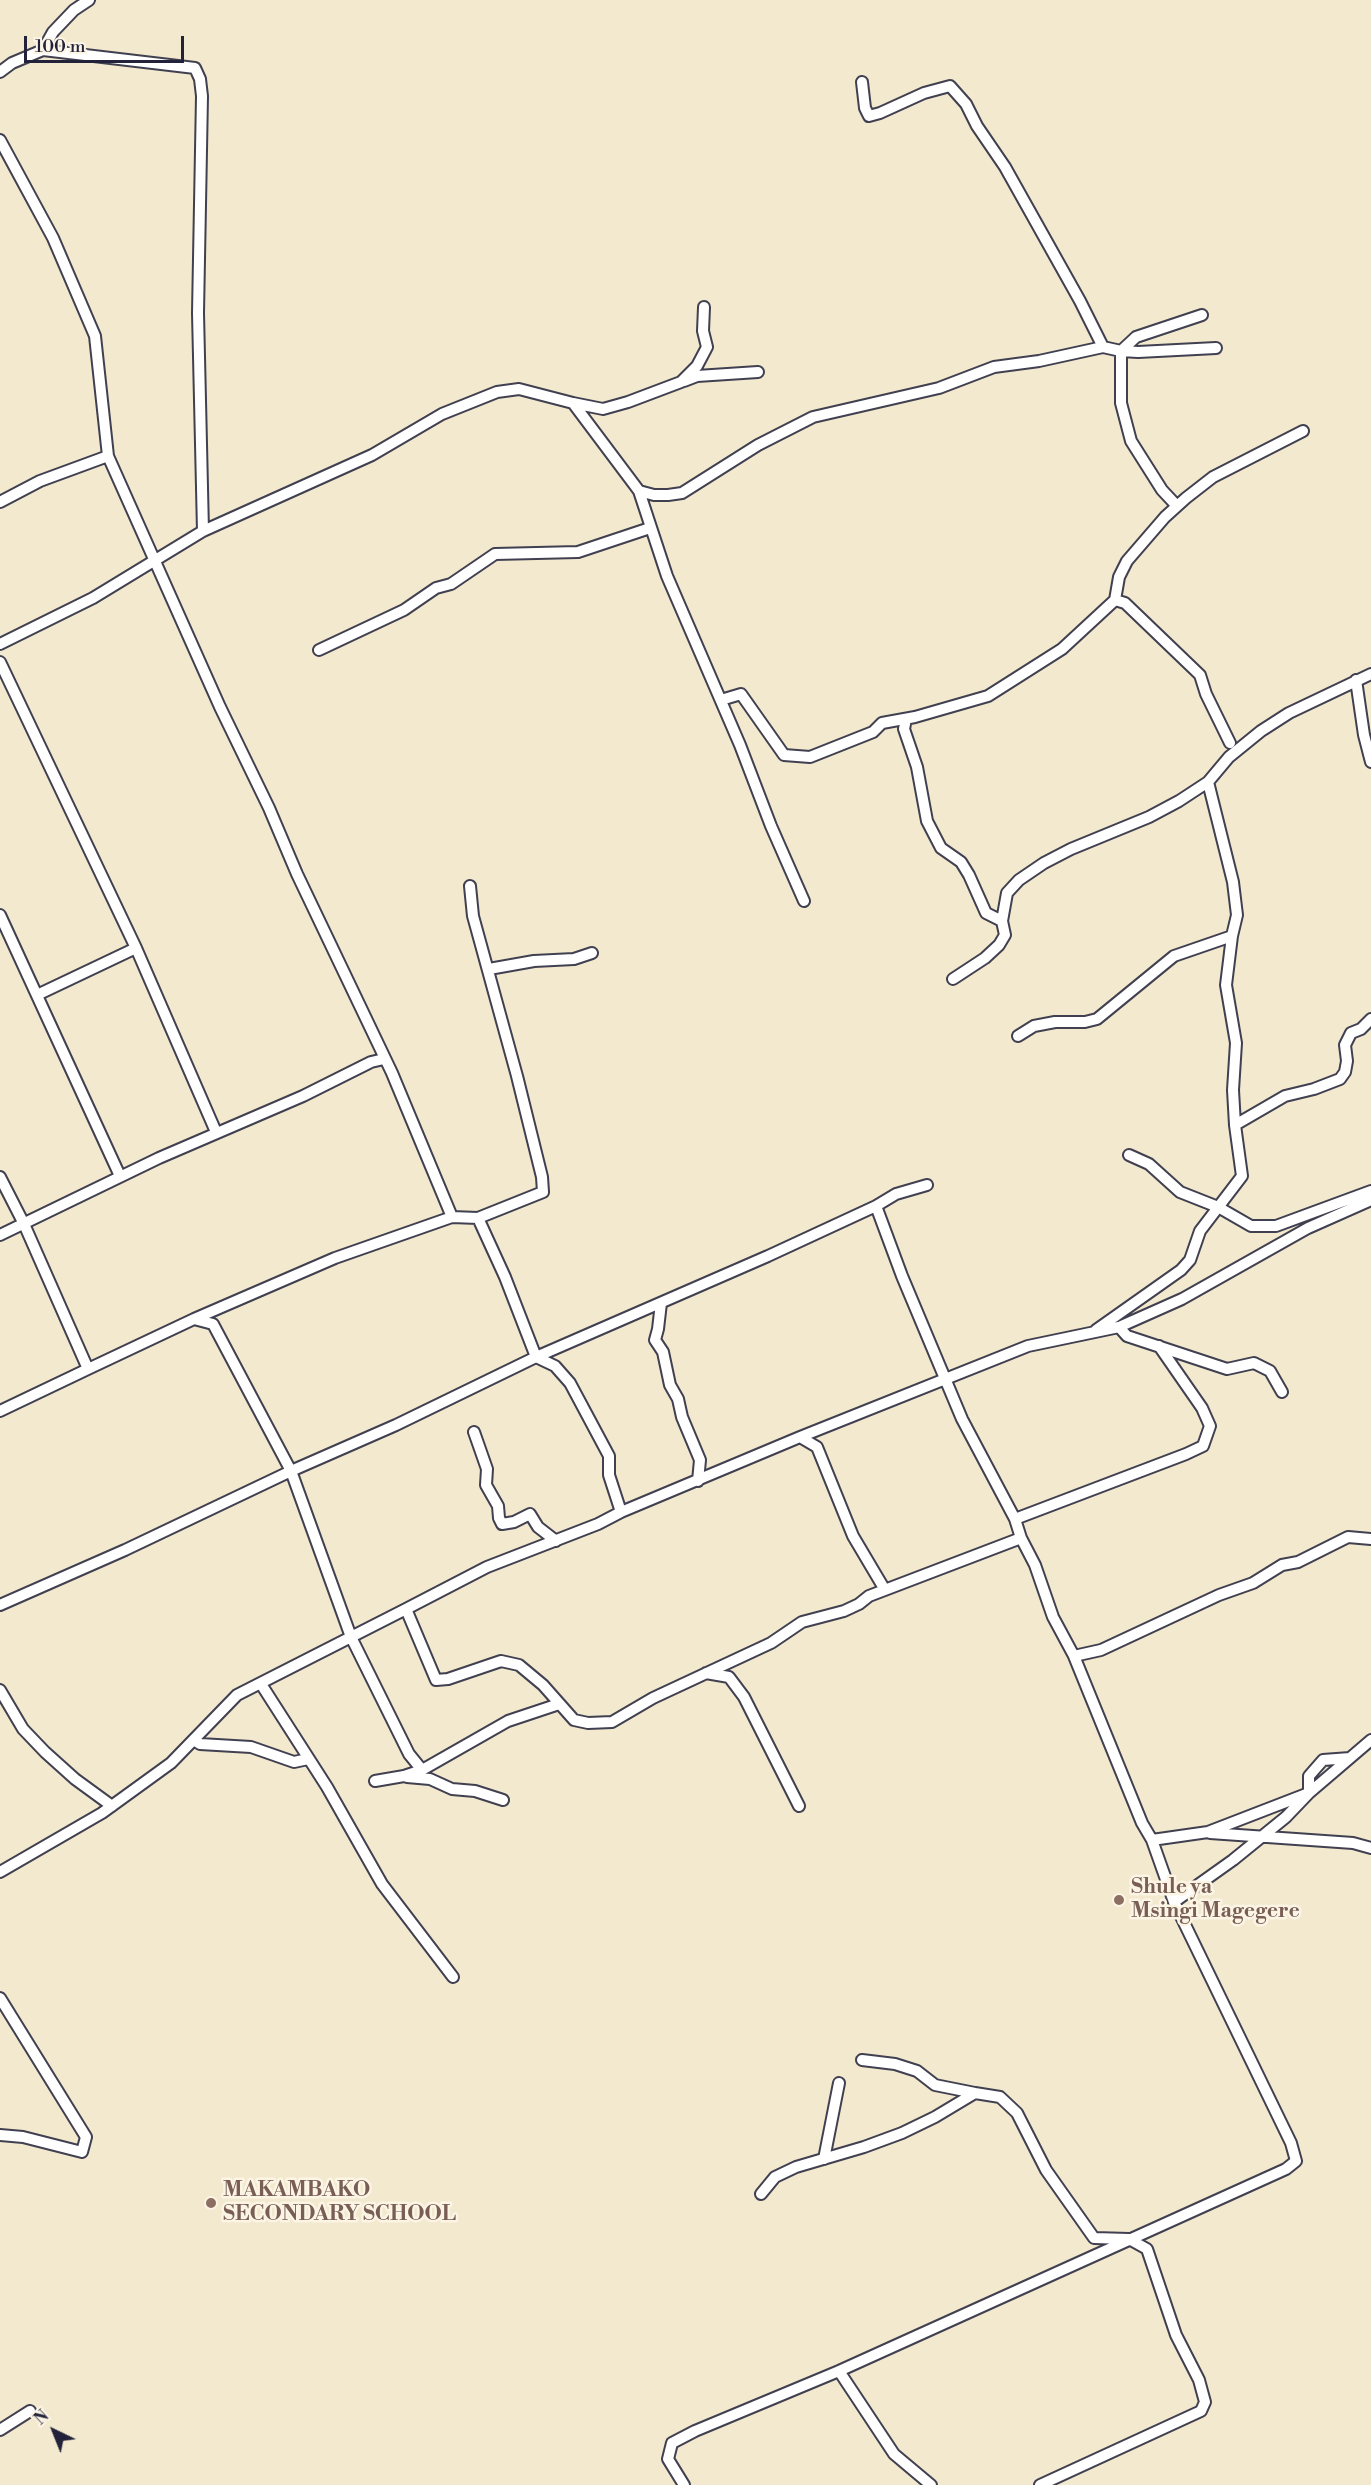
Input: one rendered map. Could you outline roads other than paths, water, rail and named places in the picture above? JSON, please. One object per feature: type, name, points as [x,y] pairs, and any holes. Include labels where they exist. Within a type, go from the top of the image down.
[{"type":"street","points":[[43,50],[53,32],[74,10],[89,0]]},
{"type":"street","points":[[0,72],[12,63],[43,50],[195,68],[200,79],[202,96],[198,313],[203,531]]},
{"type":"street","points":[[862,82],[865,108],[869,116],[924,93],[950,86],[966,104],[977,126],[1011,176],[1103,347]]},
{"type":"street","points":[[0,140],[53,238],[95,336],[108,456],[220,707],[392,1073],[452,1217]]},
{"type":"street","points":[[681,382],[697,366],[707,347],[703,331],[704,307]]},
{"type":"street","points":[[1177,506],[1162,490],[1131,441],[1121,403],[1121,351],[1137,337],[1202,315]]},
{"type":"street","points":[[639,491],[654,495],[682,493],[758,445],[813,417],[939,388],[994,367],[1039,361],[1103,347],[1121,351],[1216,348]]},
{"type":"street","points":[[0,644],[93,598],[203,531],[372,455],[442,414],[497,393],[519,389],[603,409],[697,376],[758,372]]},
{"type":"street","points":[[573,402],[639,491],[667,576],[804,901]]},
{"type":"street","points":[[721,700],[741,694],[784,755],[810,757],[873,732],[882,723],[906,719],[988,696],[1062,650],[1115,600],[1119,577],[1127,561],[1177,506],[1213,477],[1303,431]]},
{"type":"street","points":[[0,502],[40,481],[108,456]]},
{"type":"street","points":[[319,650],[404,610],[436,588],[452,584],[495,554],[578,552],[650,528]]},
{"type":"street","points":[[1115,600],[1125,603],[1200,675],[1206,694],[1230,743]]},
{"type":"street","points":[[0,662],[136,948],[216,1132]]},
{"type":"street","points":[[953,979],[986,958],[999,945],[1005,934],[1002,921],[1007,893],[1019,880],[1044,863],[1130,823],[1149,817],[1179,801],[1208,782],[1229,757],[1261,731],[1289,713],[1371,674]]},
{"type":"street","points":[[1356,680],[1362,726],[1371,762]]},
{"type":"street","points":[[906,719],[904,729],[916,767],[927,821],[941,848],[960,862],[969,875],[986,913],[1002,921]]},
{"type":"street","points":[[1093,1332],[1181,1270],[1190,1260],[1200,1231],[1242,1176],[1233,1090],[1236,1043],[1226,985],[1237,915],[1233,882],[1208,782]]},
{"type":"street","points":[[0,1411],[194,1320],[335,1258],[452,1217],[478,1218],[543,1192],[542,1177],[489,969],[473,916],[470,886]]},
{"type":"street","points":[[0,915],[120,1176]]},
{"type":"street","points":[[1018,1036],[1034,1026],[1097,1019],[1174,956],[1232,936]]},
{"type":"street","points":[[37,996],[136,948]]},
{"type":"street","points":[[489,969],[534,961],[574,959],[592,953]]},
{"type":"street","points":[[1235,1125],[1285,1096],[1314,1089],[1340,1079],[1345,1072],[1347,1061],[1345,1045],[1351,1033],[1361,1029],[1371,1019]]},
{"type":"street","points":[[0,1235],[216,1132],[303,1096],[370,1062],[384,1059]]},
{"type":"street","points":[[1129,1155],[1149,1164],[1180,1192],[1218,1207],[1251,1226],[1276,1227],[1371,1191]]},
{"type":"street","points":[[0,1178],[24,1224],[88,1369]]},
{"type":"street","points":[[0,1605],[396,1425],[536,1357],[876,1206],[896,1194],[927,1185]]},
{"type":"street","points":[[0,1872],[112,1806],[171,1763],[237,1695],[487,1568],[598,1524],[621,1512],[800,1437],[946,1381],[1028,1346],[1119,1328],[1182,1299],[1308,1228],[1371,1200]]},
{"type":"street","points":[[684,2485],[668,2459],[672,2443],[839,2371],[1286,2169],[1296,2161],[1291,2143],[1174,1902],[1152,1840],[1142,1823],[1074,1656],[1053,1617],[1035,1565],[1021,1538],[1015,1519],[962,1419],[902,1276],[876,1206]]},
{"type":"street","points":[[478,1218],[505,1277],[536,1357],[555,1366],[570,1383],[594,1424],[609,1456],[609,1475],[621,1512]]},
{"type":"street","points":[[661,1303],[655,1341],[663,1352],[670,1386],[678,1399],[682,1418],[700,1460],[698,1481]]},
{"type":"street","points":[[194,1320],[213,1324],[291,1471],[351,1637],[409,1754],[422,1770]]},
{"type":"street","points":[[1119,1328],[1127,1336],[1227,1369],[1254,1363],[1270,1371],[1282,1392]]},
{"type":"street","points":[[1015,1519],[1203,1446],[1210,1426],[1202,1408],[1159,1346]]},
{"type":"street","points":[[474,1432],[487,1469],[486,1485],[498,1506],[502,1524],[514,1522],[530,1514],[538,1527],[555,1541]]},
{"type":"street","points":[[800,1437],[817,1447],[854,1536],[885,1590]]},
{"type":"street","points":[[1074,1656],[1101,1650],[1219,1595],[1253,1583],[1282,1565],[1298,1562],[1348,1537],[1371,1539]]},
{"type":"street","points":[[406,1609],[436,1680],[448,1679],[501,1661],[519,1665],[543,1685],[574,1720],[588,1723],[612,1722],[653,1698],[771,1643],[802,1622],[844,1611],[869,1596],[1021,1538]]},
{"type":"street","points":[[706,1673],[729,1677],[744,1697],[799,1806]]},
{"type":"street","points":[[261,1683],[327,1787],[382,1884],[453,1977]]},
{"type":"street","points":[[0,1690],[23,1729],[75,1779],[112,1806]]},
{"type":"street","points":[[375,1781],[422,1770],[508,1721],[559,1704]]},
{"type":"street","points":[[194,1740],[200,1744],[251,1747],[294,1762],[308,1759]]},
{"type":"street","points":[[1174,1902],[1263,1838],[1309,1793],[1371,1740]]},
{"type":"street","points":[[1309,1793],[1309,1776],[1323,1760],[1351,1758]]},
{"type":"street","points":[[404,1776],[430,1779],[452,1790],[475,1791],[503,1800]]},
{"type":"street","points":[[1152,1840],[1208,1832],[1309,1793]]},
{"type":"street","points":[[1208,1832],[1263,1838],[1342,1842],[1371,1848]]},
{"type":"street","points":[[0,1998],[86,2137],[82,2152],[0,2135]]},
{"type":"street","points":[[862,2060],[895,2064],[917,2071],[935,2085],[1000,2097],[1017,2113],[1046,2170],[1094,2238],[1129,2239],[1147,2249],[1176,2335],[1198,2380],[1205,2402],[1201,2411],[1040,2485]]},
{"type":"street","points":[[824,2159],[839,2083]]},
{"type":"street","points":[[761,2194],[775,2177],[796,2167],[902,2133],[975,2093]]},
{"type":"street","points":[[839,2371],[894,2454],[931,2485]]},
{"type":"street","points":[[0,2430],[30,2411]]},
{"type":"place","name":"Shule ya Msingi Magegere","points":[[1119,1900]]},
{"type":"place","name":"MAKAMBAKO SECONDARY SCHOOL","points":[[211,2203]]}]
